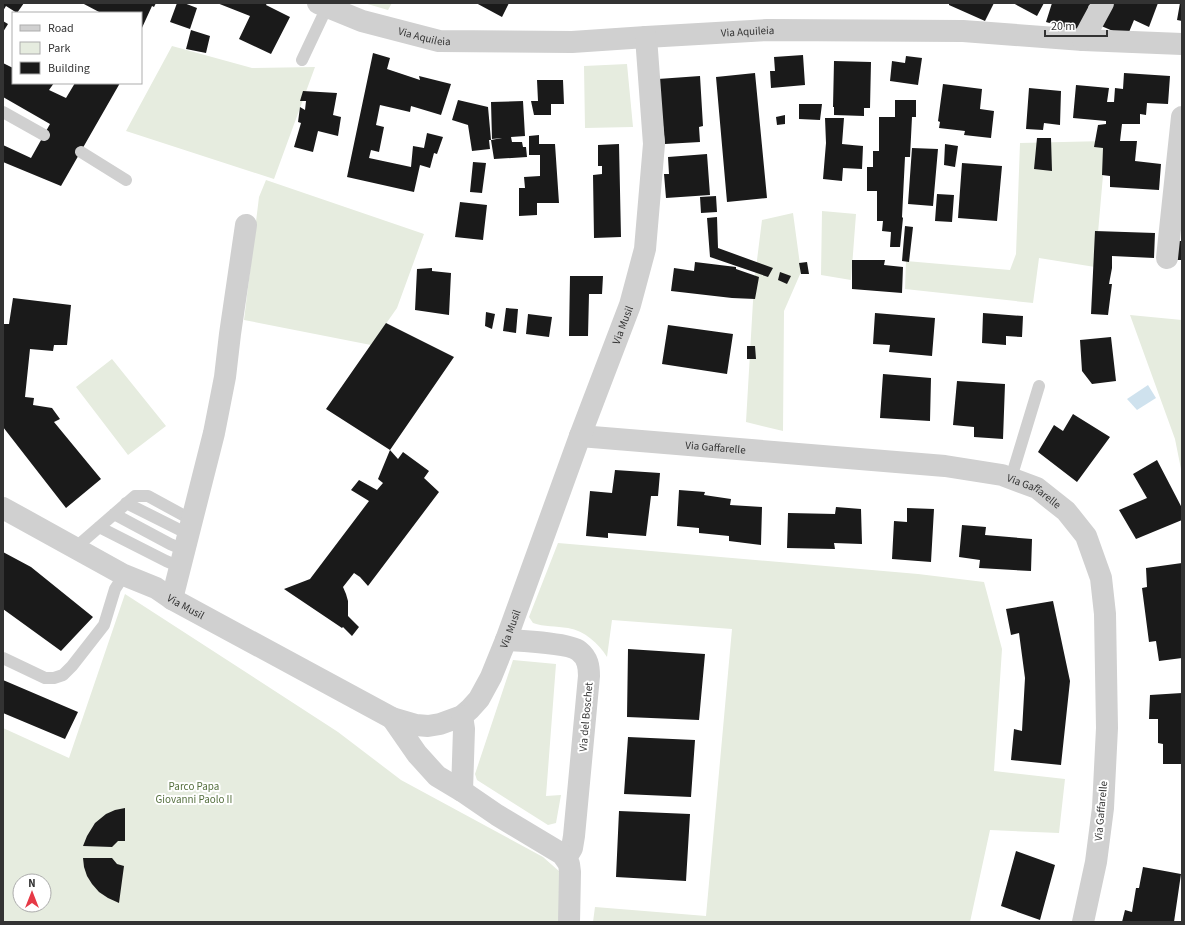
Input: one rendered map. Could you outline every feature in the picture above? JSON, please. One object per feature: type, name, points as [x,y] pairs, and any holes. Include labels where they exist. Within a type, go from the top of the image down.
[{"type":"street","points":[[1083,40],[1103,3]]},
{"type":"street","name":"Via Aquileia","points":[[323,5],[362,21],[440,41],[572,42],[767,30],[955,31],[1083,40],[1182,44]]},
{"type":"street","name":"Via Musil","points":[[3,508],[124,575],[156,588],[172,599],[392,718],[416,725],[428,726],[440,724],[462,716],[480,699],[506,640],[580,436],[630,305],[646,249],[654,144],[646,37]]},
{"type":"street","points":[[1167,258],[1182,117]]},
{"type":"street","points":[[172,599],[214,433],[225,377],[246,225]]},
{"type":"street","name":"Via Gaffarelle","points":[[580,436],[945,466],[1002,475],[1011,478],[1036,488],[1066,511],[1086,536],[1101,578],[1105,614],[1107,728],[1103,808],[1096,862],[1083,922]]},
{"type":"street","name":"Via del Boschet","points":[[506,640],[566,646],[578,651],[585,657],[589,666],[574,836],[572,848],[566,858]]},
{"type":"street","points":[[462,716],[464,729],[462,791]]},
{"type":"street","points":[[392,718],[417,754],[437,776],[497,815],[558,850],[566,858],[569,864],[570,872],[569,922]]},
{"type":"lane","points":[[302,60],[323,5]]},
{"type":"lane","points":[[3,112],[44,135]]},
{"type":"lane","points":[[81,152],[126,180]]},
{"type":"lane","points":[[1011,478],[1039,386]]},
{"type":"lane","points":[[75,548],[135,496],[148,496],[186,543]]},
{"type":"lane","points":[[114,514],[170,544],[186,543]]},
{"type":"lane","points":[[99,527],[166,561],[186,543]]},
{"type":"lane","points":[[3,658],[45,678],[54,678],[63,675],[104,626],[115,589],[124,575]]},
{"type":"green space","points":[[364,3],[392,3],[388,10]]},
{"type":"green space","points":[[172,46],[252,68],[315,67],[274,179],[126,131]]},
{"type":"green space","points":[[627,64],[633,127],[585,128],[584,66]]},
{"type":"green space","points":[[1106,141],[1095,267],[1039,258],[1033,303],[905,289],[906,261],[1010,270],[1016,254],[1020,143]]},
{"type":"green space","points":[[266,180],[424,234],[397,308],[371,345],[244,320],[259,197]]},
{"type":"green space","points":[[822,211],[856,214],[851,280],[821,275]]},
{"type":"green space","points":[[793,213],[801,272],[784,311],[783,431],[746,422],[754,284],[762,220]]},
{"type":"green space","points":[[1130,315],[1182,320],[1182,474],[1175,439]]},
{"type":"green space","points":[[112,359],[166,426],[128,455],[76,387]]},
{"type":"green space","points":[[558,543],[918,574],[984,582],[1002,649],[994,771],[1065,779],[1059,833],[990,830],[970,922],[593,922],[595,907],[706,916],[732,629],[612,620],[607,657],[595,642],[580,632],[568,628],[533,623],[529,617]]},
{"type":"green space","name":"Parco Papa Giovanni Paolo II","points":[[125,594],[338,732],[401,780],[543,857],[560,872],[559,922],[3,922],[3,728],[69,758]]},
{"type":"green space","points":[[513,660],[556,664],[546,796],[561,795],[556,823],[548,825],[477,780],[475,774]]},
{"type":"water","points":[[1148,385],[1156,398],[1137,410],[1127,399]]},
{"type":"building","points":[[3,3],[24,3],[18,12],[6,6],[3,11]]},
{"type":"building","points":[[82,3],[156,3],[154,7],[152,6],[142,28],[142,12],[99,12]]},
{"type":"building","points":[[177,3],[184,3],[197,8],[190,29],[170,22]]},
{"type":"building","points":[[217,3],[267,3],[266,5],[290,17],[271,54],[239,39],[250,16]]},
{"type":"building","points":[[476,3],[509,3],[502,17]]},
{"type":"building","points":[[949,3],[994,3],[985,21],[949,5]]},
{"type":"building","points":[[1013,3],[1044,3],[1037,16]]},
{"type":"building","points":[[1052,3],[1099,3],[1098,7],[1089,5],[1081,32],[1046,22]]},
{"type":"building","points":[[1108,3],[1158,3],[1149,27],[1134,20],[1127,37],[1099,25]]},
{"type":"building","points":[[1180,3],[1182,3],[1182,21],[1177,20]]},
{"type":"building","points":[[3,21],[8,24],[3,32]]},
{"type":"building","points":[[191,30],[210,36],[206,53],[186,49]]},
{"type":"building","points":[[373,53],[390,58],[387,69],[420,80],[419,76],[451,84],[441,115],[411,106],[410,112],[380,105],[376,125],[384,127],[379,152],[371,150],[369,158],[411,167],[413,146],[424,148],[427,133],[443,137],[437,154],[434,153],[430,168],[420,165],[414,192],[347,177]]},
{"type":"building","points":[[803,55],[805,85],[771,88],[770,71],[775,71],[774,57]]},
{"type":"building","points":[[906,56],[922,58],[918,85],[890,81],[892,61],[905,63]]},
{"type":"building","points":[[834,61],[871,62],[870,108],[864,108],[864,116],[834,115]]},
{"type":"building","points":[[3,63],[12,68],[12,84],[53,84],[49,90],[66,98],[74,84],[119,84],[61,186],[3,162],[3,145],[31,158],[50,124],[3,97]]},
{"type":"building","points":[[755,73],[767,198],[727,202],[716,77]]},
{"type":"building","points":[[1124,73],[1170,76],[1168,104],[1147,103],[1146,115],[1140,114],[1140,124],[1122,124],[1120,141],[1137,141],[1135,161],[1161,164],[1159,190],[1110,187],[1110,176],[1102,175],[1103,148],[1094,147],[1098,125],[1106,124],[1106,121],[1073,118],[1076,85],[1109,88],[1107,102],[1114,102],[1115,88],[1123,89]]},
{"type":"building","points":[[700,76],[703,126],[699,127],[700,142],[665,144],[658,79]]},
{"type":"building","points":[[537,80],[563,80],[564,104],[551,104],[551,115],[534,115],[531,101],[538,101]]},
{"type":"building","points":[[943,84],[982,89],[980,109],[994,111],[991,138],[964,135],[965,131],[939,128],[940,122],[938,121]]},
{"type":"building","points":[[1029,88],[1061,91],[1060,125],[1044,123],[1043,130],[1026,129]]},
{"type":"building","points":[[303,91],[337,93],[333,115],[341,117],[338,136],[318,131],[313,152],[294,147],[301,123],[298,122],[300,107],[305,110],[306,101],[300,101]]},
{"type":"building","points":[[458,100],[488,107],[491,140],[489,140],[490,149],[472,151],[468,125],[452,120]]},
{"type":"building","points":[[895,100],[916,100],[916,117],[912,117],[910,157],[905,157],[903,218],[900,247],[890,247],[891,232],[882,231],[883,221],[877,221],[877,191],[867,191],[867,167],[873,167],[873,151],[879,151],[879,117],[895,117]]},
{"type":"building","points":[[523,101],[525,136],[511,137],[512,142],[522,142],[523,147],[526,147],[527,157],[494,159],[491,140],[502,138],[492,139],[491,102]]},
{"type":"building","points":[[799,104],[822,104],[820,120],[799,119]]},
{"type":"building","points":[[785,115],[785,124],[777,125],[776,117]]},
{"type":"building","points":[[825,118],[844,118],[842,144],[863,146],[862,169],[843,168],[842,181],[823,179],[826,143]]},
{"type":"building","points":[[539,135],[539,144],[555,144],[559,203],[537,203],[537,215],[519,216],[519,188],[525,188],[524,177],[540,176],[540,155],[529,155],[529,136]]},
{"type":"building","points":[[1037,138],[1051,138],[1052,171],[1034,169]]},
{"type":"building","points":[[619,144],[621,237],[594,238],[593,175],[602,174],[602,166],[598,166],[598,145]]},
{"type":"building","points":[[945,144],[958,146],[955,167],[944,165]]},
{"type":"building","points":[[912,148],[938,149],[933,206],[908,204]]},
{"type":"building","points":[[707,154],[710,195],[666,198],[664,174],[669,174],[668,157]]},
{"type":"building","points":[[473,162],[486,163],[482,193],[470,192]]},
{"type":"building","points":[[962,163],[1002,166],[997,221],[958,218]]},
{"type":"building","points":[[937,194],[954,195],[952,222],[935,221]]},
{"type":"building","points":[[716,196],[717,212],[701,213],[700,197]]},
{"type":"building","points":[[460,202],[487,205],[483,240],[455,237]]},
{"type":"building","points":[[717,217],[718,248],[773,268],[768,277],[710,257],[707,218]]},
{"type":"building","points":[[905,226],[913,227],[909,262],[902,261]]},
{"type":"building","points":[[1095,231],[1155,233],[1154,258],[1112,256],[1112,268],[1109,284],[1112,284],[1108,315],[1091,314]]},
{"type":"building","points":[[1178,241],[1182,241],[1182,260],[1177,260]]},
{"type":"building","points":[[852,260],[885,260],[884,265],[903,267],[902,293],[852,289]]},
{"type":"building","points":[[695,262],[736,267],[736,269],[759,277],[755,299],[671,291],[674,268],[694,271]]},
{"type":"building","points":[[807,262],[809,274],[801,274],[799,263]]},
{"type":"building","points":[[432,268],[432,271],[451,273],[449,315],[415,310],[417,269]]},
{"type":"building","points":[[780,272],[791,276],[787,284],[778,280]]},
{"type":"building","points":[[570,276],[603,276],[602,294],[589,294],[588,336],[569,336]]},
{"type":"building","points":[[13,298],[71,305],[67,345],[54,345],[53,351],[30,349],[25,397],[34,398],[33,405],[52,408],[60,419],[54,422],[101,479],[66,508],[3,427],[3,324],[9,324]]},
{"type":"building","points":[[506,308],[518,309],[516,333],[503,331]]},
{"type":"building","points":[[486,312],[495,314],[492,329],[485,326]]},
{"type":"building","points":[[875,313],[935,318],[932,356],[889,352],[890,345],[873,344]]},
{"type":"building","points":[[983,313],[1023,316],[1022,337],[1006,336],[1006,345],[982,343]]},
{"type":"building","points":[[528,314],[552,317],[549,337],[526,334]]},
{"type":"building","points":[[386,323],[454,357],[390,450],[326,409]]},
{"type":"building","points":[[668,325],[733,334],[727,374],[662,364]]},
{"type":"building","points":[[1111,337],[1116,381],[1092,384],[1082,371],[1080,340]]},
{"type":"building","points":[[747,346],[755,346],[756,359],[747,359]]},
{"type":"building","points":[[883,374],[931,378],[930,421],[880,418]]},
{"type":"building","points":[[957,381],[1005,384],[1003,439],[974,437],[974,427],[953,425]]},
{"type":"building","points":[[1073,414],[1110,437],[1077,482],[1038,452],[1054,425],[1063,431]]},
{"type":"building","points":[[390,450],[398,459],[403,452],[429,471],[424,478],[439,492],[368,586],[354,573],[343,587],[348,601],[348,616],[359,627],[352,636],[343,627],[342,628],[284,589],[310,579],[369,501],[351,490],[359,480],[377,490],[383,483],[378,479]]},
{"type":"building","points":[[1157,460],[1182,508],[1182,520],[1136,539],[1119,510],[1147,498],[1133,474]]},
{"type":"building","points":[[615,470],[660,473],[658,496],[651,496],[646,536],[608,533],[608,538],[586,536],[590,491],[612,493]]},
{"type":"building","points":[[679,490],[705,492],[704,495],[731,499],[730,505],[762,507],[761,545],[729,541],[729,536],[699,533],[699,528],[677,526]]},
{"type":"building","points":[[836,507],[861,509],[862,544],[834,543],[835,549],[787,548],[788,513],[835,514]]},
{"type":"building","points":[[907,508],[934,509],[931,562],[892,559],[894,521],[907,522]]},
{"type":"building","points":[[962,525],[986,527],[985,535],[1032,539],[1031,571],[979,568],[980,560],[959,557]]},
{"type":"building","points":[[3,552],[31,567],[93,617],[61,651],[3,609]]},
{"type":"building","points":[[1182,563],[1182,658],[1159,661],[1156,641],[1149,642],[1142,588],[1147,587],[1146,568]]},
{"type":"building","points":[[1053,601],[1070,681],[1061,765],[1011,760],[1014,729],[1022,731],[1025,678],[1019,633],[1011,635],[1006,609]]},
{"type":"building","points":[[628,649],[705,654],[699,720],[627,717]]},
{"type":"building","points":[[3,680],[78,712],[65,739],[3,713]]},
{"type":"building","points":[[1182,693],[1182,764],[1163,764],[1163,744],[1158,743],[1158,719],[1149,719],[1150,695]]},
{"type":"building","points":[[628,737],[695,740],[691,797],[624,794]]},
{"type":"building","points":[[125,808],[125,841],[118,841],[112,847],[83,846],[95,823],[106,814]]},
{"type":"building","points":[[619,811],[690,814],[686,881],[616,877]]},
{"type":"building","points":[[1016,851],[1055,865],[1040,920],[1001,906]]},
{"type":"building","points":[[83,858],[112,858],[117,864],[124,866],[119,903],[99,892],[92,884],[87,876]]},
{"type":"building","points":[[1143,867],[1181,874],[1174,922],[1122,922],[1125,910],[1132,912],[1136,888],[1139,888]]}]
